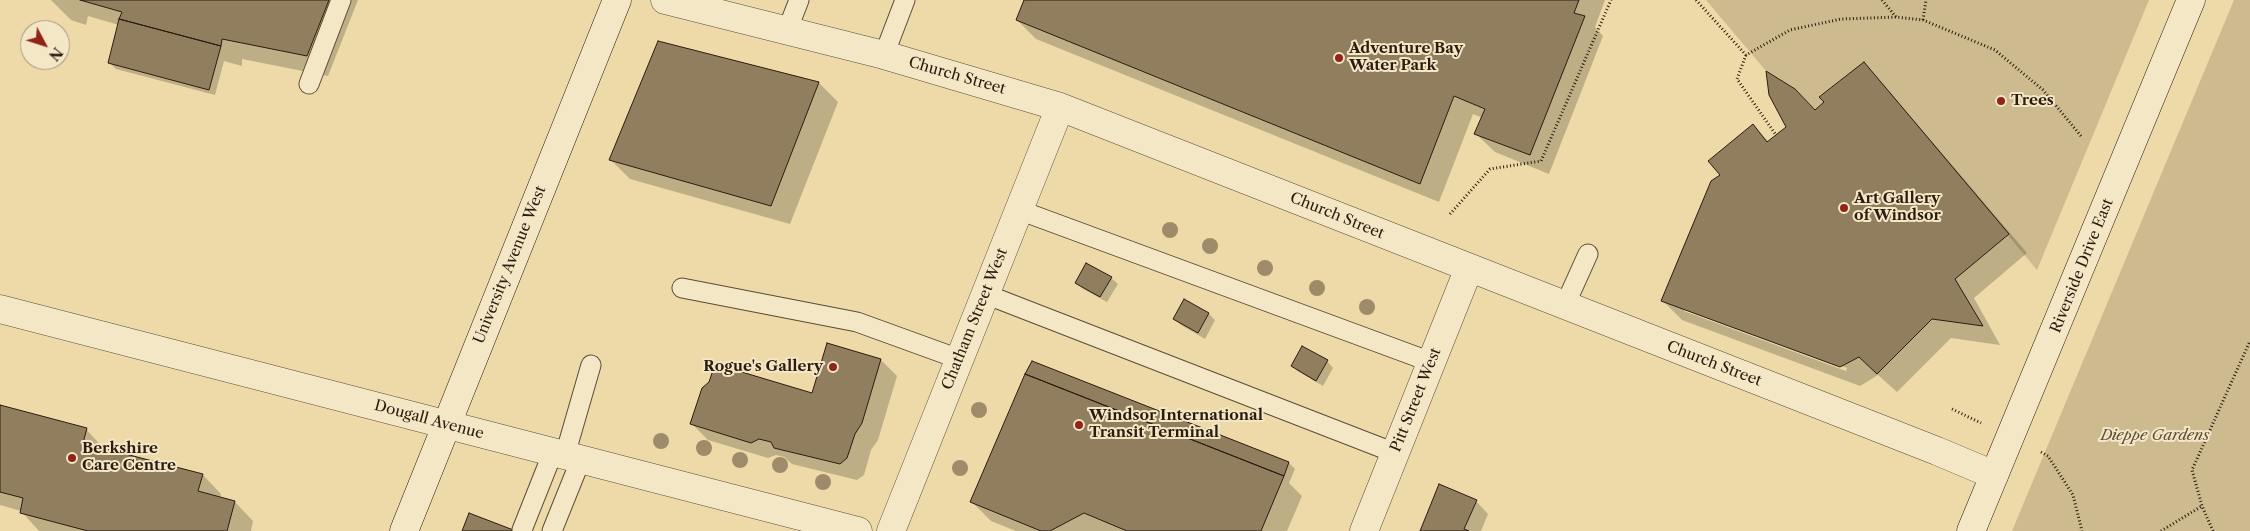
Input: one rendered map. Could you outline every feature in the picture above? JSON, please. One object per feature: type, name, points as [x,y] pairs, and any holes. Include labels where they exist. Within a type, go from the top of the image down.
[{"type":"street","name":"University Avenue West","points":[[404,531],[616,0]]},
{"type":"street","name":"Church Street","points":[[665,0],[884,55],[1060,107],[1994,475]]},
{"type":"street","name":"Riverside Drive East","points":[[1971,531],[2191,0]]},
{"type":"street","name":"Chatham Street West","points":[[891,531],[1060,107]]},
{"type":"street","name":"Pitt Street West","points":[[1364,531],[1469,268]]},
{"type":"street","name":"Dougall Avenue","points":[[0,309],[858,531]]},
{"type":"lane","points":[[310,84],[341,0]]},
{"type":"lane","points":[[787,31],[799,0]]},
{"type":"lane","points":[[884,55],[906,0]]},
{"type":"lane","points":[[1019,210],[1431,362]]},
{"type":"lane","points":[[1565,306],[1588,254]]},
{"type":"lane","points":[[682,288],[857,322],[959,358]]},
{"type":"lane","points":[[985,294],[1395,453]]},
{"type":"lane","points":[[552,531],[566,455],[591,365]]},
{"type":"lane","points":[[522,530],[566,455]]},
{"type":"path","points":[[1450,214],[1490,169],[1541,161],[1611,0]]},
{"type":"path","points":[[1696,0],[1746,54]]},
{"type":"path","points":[[1882,0],[1896,16]]},
{"type":"path","points":[[1923,20],[1926,0]]},
{"type":"path","points":[[1776,135],[1737,79],[1746,54],[1790,30],[1842,19],[1896,16],[1923,20],[1995,50],[2043,90],[2081,136]]},
{"type":"path","points":[[2213,531],[2202,506],[2192,470],[2250,341]]},
{"type":"path","points":[[2048,456],[2073,495],[2082,531]]},
{"type":"path","points":[[2161,531],[2202,506]]},
{"type":"green space","points":[[1706,0],[2149,0],[2037,270],[1864,63],[1819,96],[1824,102],[1815,110],[1795,89],[1766,71]]},
{"type":"green space","name":"Dieppe Gardens","points":[[2234,0],[2250,0],[2250,531],[2012,531]]},
{"type":"building","points":[[80,0],[329,0],[307,56],[222,39],[221,46],[119,19],[122,12]]},
{"type":"building","name":"Adventure Bay Water Park","points":[[1024,0],[1579,0],[1574,13],[1585,16],[1530,155],[1474,134],[1485,109],[1454,96],[1420,184],[1016,20]]},
{"type":"building","points":[[119,19],[221,46],[209,90],[108,63]]},
{"type":"building","points":[[658,41],[819,82],[771,206],[609,160]]},
{"type":"building","name":"Art Gallery of Windsor","points":[[1864,62],[2009,234],[1955,279],[1983,326],[1932,319],[1877,374],[1859,357],[1840,367],[1661,301],[1711,181],[1720,175],[1708,161],[1753,124],[1767,142],[1786,127],[1769,95],[1766,71],[1795,89],[1815,110],[1824,102],[1819,97]]},
{"type":"building","points":[[1086,263],[1112,277],[1100,297],[1075,283]]},
{"type":"building","points":[[1184,299],[1209,313],[1198,333],[1173,319]]},
{"type":"building","points":[[827,343],[881,359],[862,423],[855,434],[847,458],[840,464],[774,448],[771,442],[759,439],[751,443],[690,424],[702,388],[709,382],[715,364],[812,393]]},
{"type":"building","points":[[1302,346],[1328,360],[1316,381],[1291,366]]},
{"type":"building","points":[[1032,361],[1289,462],[1284,476],[1025,374]]},
{"type":"building","name":"Windsor International Transit Terminal","points":[[1025,374],[1284,476],[1261,531],[1127,531],[1084,513],[1050,531],[1041,531],[970,502]]},
{"type":"building","name":"Berkshire Care Centre","points":[[0,405],[87,428],[83,443],[203,474],[198,491],[235,501],[227,531],[88,531],[20,513],[23,498],[0,492]]},
{"type":"building","points":[[1439,484],[1477,500],[1464,529],[1469,531],[1420,531]]},
{"type":"building","points":[[469,513],[516,531],[462,531]]},
{"type":"place","name":"Adventure Bay Water Park","points":[[1339,58]]},
{"type":"place","name":"Trees","points":[[2001,101]]},
{"type":"place","name":"Art Gallery of Windsor","points":[[1844,208]]},
{"type":"place","name":"Rogue's Gallery","points":[[833,367]]},
{"type":"place","name":"Windsor International Transit Terminal","points":[[1079,425]]},
{"type":"place","name":"Berkshire Care Centre","points":[[72,458]]}]
